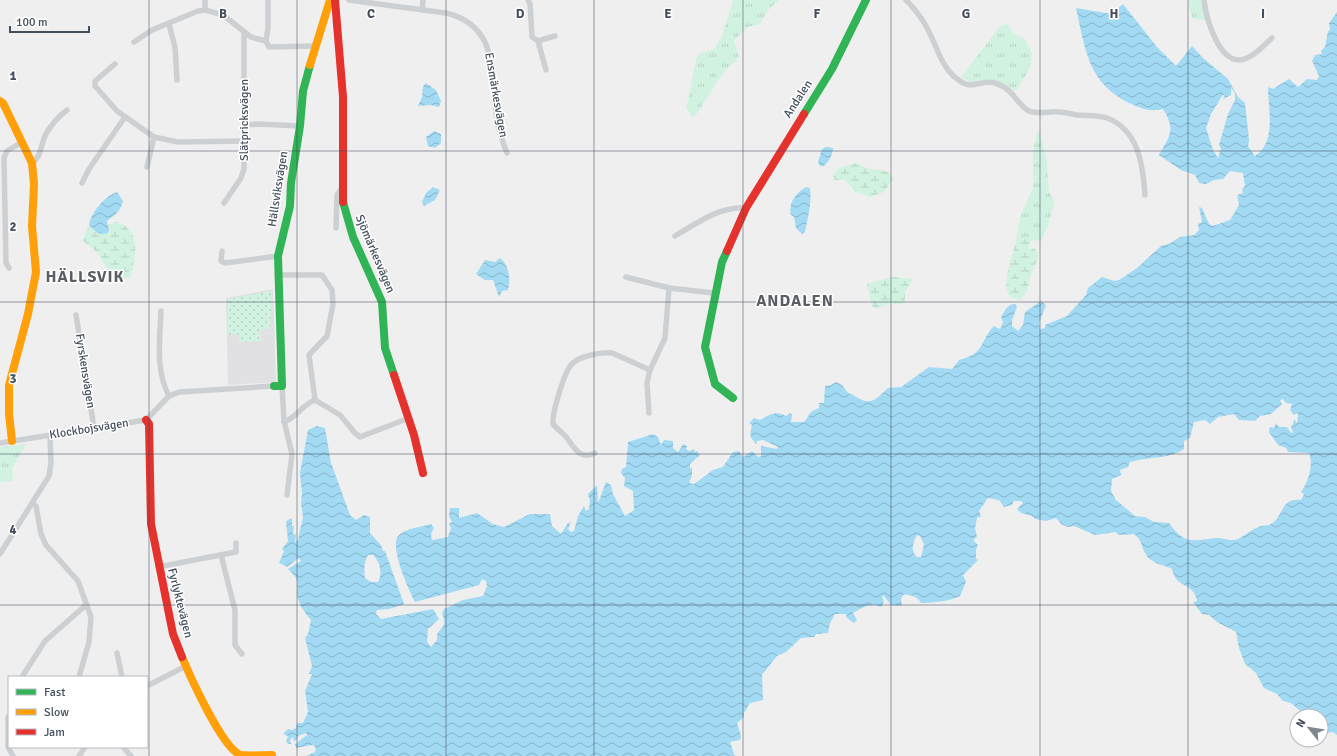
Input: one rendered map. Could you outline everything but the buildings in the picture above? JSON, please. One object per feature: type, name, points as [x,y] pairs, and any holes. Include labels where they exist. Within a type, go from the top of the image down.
[{"type":"street","points":[[205,0],[205,10]]},
{"type":"street","points":[[268,0],[268,28],[266,41],[269,46],[314,46]]},
{"type":"street","name":"Hällsviksvägen","points":[[287,495],[292,454],[284,422],[278,386],[278,256],[290,206],[291,183],[300,126],[303,90],[314,46],[330,0]]},
{"type":"street","name":"Sjömärkesvägen","points":[[335,0],[343,93],[341,189],[345,212],[351,233],[382,302],[385,348],[409,418],[423,473]]},
{"type":"street","name":"Ensmärkesvägen","points":[[349,0],[446,12],[460,16],[476,27],[485,41],[492,66],[498,120],[507,153]]},
{"type":"street","points":[[422,10],[423,0]]},
{"type":"street","points":[[528,0],[530,4],[532,37],[538,41],[546,70]]},
{"type":"street","name":"Andalen","points":[[733,398],[715,384],[705,347],[714,293],[722,262],[746,208],[832,69],[857,21],[866,0]]},
{"type":"street","points":[[906,0],[926,24],[944,65],[950,74],[964,84],[970,85],[985,81],[996,83],[1010,90],[1023,107],[1031,112],[1060,112],[1100,117],[1116,124],[1125,132],[1137,148],[1143,170],[1145,195]]},
{"type":"street","points":[[1204,0],[1205,12],[1214,36],[1223,51],[1230,57],[1238,60],[1246,58],[1272,38]]},
{"type":"street","points":[[134,42],[152,30],[198,11],[205,10],[223,15],[251,37],[266,41]]},
{"type":"street","points":[[169,24],[175,47],[177,80]]},
{"type":"street","name":"Slätpricksvägen","points":[[224,203],[243,174],[243,141],[245,125],[244,32]]},
{"type":"street","points":[[538,41],[555,36]]},
{"type":"street","points":[[115,64],[95,81],[95,86],[125,117],[154,137],[178,142],[243,141]]},
{"type":"street","points":[[0,101],[3,103],[32,163],[34,184],[32,226],[36,272],[28,314],[9,385],[9,414],[12,441]]},
{"type":"street","points":[[32,163],[39,154],[43,141],[51,127],[61,114],[68,110]]},
{"type":"street","points":[[82,183],[89,169],[125,117]]},
{"type":"street","points":[[245,125],[258,124],[300,126]]},
{"type":"street","points":[[147,167],[154,137]]},
{"type":"street","points":[[9,268],[6,263],[4,158],[7,151],[22,142]]},
{"type":"street","points":[[336,228],[337,195],[341,189]]},
{"type":"street","points":[[675,236],[716,213],[732,208],[746,208]]},
{"type":"street","points":[[222,251],[221,262],[225,263],[278,256]]},
{"type":"street","points":[[278,275],[322,275],[333,293],[333,304],[326,336],[309,355],[316,400]]},
{"type":"street","points":[[626,277],[669,288],[714,293]]},
{"type":"street","points":[[649,413],[647,383],[650,370],[666,338],[669,288]]},
{"type":"street","points":[[161,311],[159,351],[161,376],[169,396],[179,392],[278,386]]},
{"type":"street","name":"Fyrskensvägen","points":[[76,315],[94,428]]},
{"type":"street","points":[[595,453],[587,456],[576,452],[553,424],[552,416],[555,403],[570,366],[578,360],[612,353],[650,370]]},
{"type":"street","name":"Klockbojsvägen","points":[[0,443],[146,420],[169,396]]},
{"type":"street","points":[[284,422],[292,419],[309,402],[316,400],[340,415],[360,437],[409,418]]},
{"type":"street","name":"Fyrlyktevägen","points":[[146,420],[149,424],[151,524],[158,566],[173,634],[186,666],[218,730],[234,751],[241,755],[272,755]]},
{"type":"street","points":[[0,554],[46,482],[52,456],[50,436]]},
{"type":"street","points":[[33,504],[36,506],[41,534],[46,545],[78,580],[91,617],[91,630],[79,676]]},
{"type":"street","points":[[158,566],[236,552],[236,543]]},
{"type":"street","points":[[221,555],[235,610],[235,645],[242,654]]},
{"type":"street","points":[[23,676],[45,641],[64,622],[86,605]]},
{"type":"street","points":[[116,653],[122,670],[122,676]]},
{"type":"street","points":[[148,685],[186,666]]},
{"type":"street","points":[[8,717],[8,747]]},
{"type":"street","points":[[124,748],[131,756]]},
{"type":"shaded area","points":[[273,289],[276,382],[228,385],[226,298]]},
{"type":"green space","points":[[733,0],[779,0],[768,10],[760,24],[747,27],[734,41],[739,57],[721,76],[694,118],[686,108],[698,54],[714,49],[722,36]]},
{"type":"green space","points":[[1188,0],[1201,0],[1206,20],[1193,19]]},
{"type":"green space","points":[[1008,24],[1013,33],[1025,39],[1032,54],[1030,68],[1016,91],[993,81],[969,82],[961,77],[1001,25]]},
{"type":"green space","points":[[1037,132],[1040,132],[1047,163],[1049,192],[1055,202],[1041,241],[1032,240],[1030,236],[1026,239],[1016,240],[1020,217],[1033,188],[1033,152]]},
{"type":"green space","points":[[856,163],[869,169],[887,172],[891,175],[893,179],[884,192],[870,197],[856,192],[845,180],[835,180],[833,176],[837,170]]},
{"type":"green space","points":[[116,222],[124,225],[130,231],[135,246],[134,262],[130,278],[116,279],[94,250],[82,241],[89,225],[97,233],[109,231],[107,225]]},
{"type":"green space","points":[[1030,235],[1032,240],[1029,244],[1029,249],[1034,248],[1038,253],[1038,258],[1030,277],[1027,292],[1020,301],[1011,297],[1008,292],[1006,285],[1008,269],[1016,240],[1026,239]]},
{"type":"green space","points":[[892,277],[913,279],[905,292],[905,303],[890,303],[876,309],[872,306],[867,284]]},
{"type":"green space","points":[[272,291],[270,329],[260,330],[261,341],[239,342],[238,334],[228,335],[228,299]]},
{"type":"green space","points":[[26,444],[12,468],[13,481],[0,482],[0,447]]},
{"type":"water","points":[[1123,4],[1157,47],[1176,66],[1192,46],[1203,58],[1228,79],[1238,97],[1245,103],[1249,140],[1248,146],[1255,156],[1262,150],[1269,134],[1270,114],[1268,87],[1273,89],[1289,79],[1298,87],[1307,79],[1317,80],[1319,76],[1312,61],[1315,55],[1322,54],[1321,51],[1325,47],[1328,31],[1330,30],[1329,23],[1337,12],[1337,735],[1333,732],[1329,733],[1329,708],[1297,708],[1291,703],[1283,701],[1277,694],[1264,688],[1256,673],[1245,664],[1239,648],[1236,632],[1217,622],[1209,615],[1202,614],[1193,602],[1197,601],[1192,590],[1177,580],[1171,568],[1156,563],[1150,559],[1145,553],[1137,536],[1134,534],[1118,535],[1116,532],[1095,535],[1074,526],[1068,527],[1061,524],[1056,518],[1046,521],[1035,519],[1032,516],[1021,513],[1017,509],[1023,503],[1021,501],[1014,501],[1012,505],[1004,507],[999,500],[988,498],[979,511],[981,516],[977,518],[975,528],[977,537],[973,540],[978,545],[976,550],[976,559],[978,560],[963,575],[966,582],[960,596],[930,603],[921,603],[914,596],[903,595],[901,599],[902,606],[891,605],[884,596],[882,596],[884,602],[881,607],[870,605],[853,613],[857,620],[854,623],[847,618],[846,614],[835,614],[830,623],[828,633],[816,634],[814,637],[801,638],[786,652],[777,656],[762,675],[763,700],[750,703],[744,713],[744,717],[737,723],[741,736],[740,740],[730,742],[735,756],[306,756],[315,752],[316,748],[313,745],[296,748],[295,744],[307,735],[306,733],[298,736],[297,740],[294,741],[293,737],[290,740],[291,744],[288,744],[286,741],[288,736],[283,734],[288,729],[292,730],[296,728],[297,723],[303,723],[308,712],[305,691],[312,674],[309,674],[312,666],[305,638],[308,634],[311,620],[300,605],[297,594],[296,578],[288,569],[301,561],[299,558],[287,567],[279,563],[284,551],[282,549],[288,541],[286,521],[292,518],[292,526],[294,526],[293,534],[296,535],[295,542],[298,540],[303,517],[300,473],[308,430],[317,426],[325,428],[331,463],[350,515],[356,520],[364,515],[370,517],[370,533],[381,545],[383,551],[385,551],[404,604],[389,609],[377,610],[376,614],[381,619],[433,609],[439,619],[428,629],[427,642],[431,647],[437,640],[437,634],[444,625],[442,614],[444,609],[463,600],[483,596],[487,586],[486,581],[482,579],[479,585],[415,602],[404,579],[396,548],[396,540],[402,533],[410,529],[431,524],[434,528],[431,534],[432,540],[448,537],[451,528],[449,524],[452,522],[449,516],[450,508],[459,508],[459,518],[477,513],[493,524],[504,527],[530,514],[550,514],[552,526],[561,534],[568,523],[571,522],[568,529],[571,532],[574,531],[578,516],[584,506],[586,511],[589,509],[590,501],[588,494],[597,485],[598,503],[606,482],[611,485],[613,494],[625,516],[634,510],[633,491],[624,486],[625,478],[621,473],[622,469],[626,467],[628,442],[653,434],[658,437],[661,445],[664,440],[673,441],[673,448],[678,452],[683,444],[687,446],[686,449],[689,451],[694,449],[695,452],[697,451],[700,455],[690,464],[690,469],[692,467],[692,475],[689,483],[694,484],[713,470],[723,467],[733,452],[739,451],[743,457],[752,451],[758,457],[761,456],[761,446],[777,449],[778,447],[763,440],[757,441],[756,444],[752,439],[750,434],[752,425],[749,423],[754,418],[760,420],[776,413],[786,416],[790,413],[792,415],[791,422],[804,422],[811,412],[819,408],[819,403],[824,403],[825,386],[836,382],[842,385],[848,393],[864,401],[872,401],[888,388],[901,387],[929,367],[952,369],[959,360],[972,355],[979,349],[994,326],[1000,329],[1003,322],[1001,317],[1006,308],[1010,305],[1015,304],[1017,307],[1012,320],[1012,326],[1018,331],[1023,325],[1025,312],[1041,301],[1046,305],[1039,323],[1040,329],[1045,328],[1045,325],[1067,316],[1086,295],[1088,288],[1102,277],[1114,281],[1119,280],[1137,268],[1161,246],[1169,244],[1180,237],[1194,235],[1199,230],[1198,224],[1202,222],[1199,207],[1202,208],[1209,224],[1213,226],[1230,220],[1239,205],[1237,195],[1243,193],[1242,189],[1245,186],[1243,173],[1230,171],[1223,179],[1214,180],[1206,184],[1199,183],[1195,175],[1181,170],[1159,155],[1169,137],[1170,128],[1167,116],[1163,109],[1147,110],[1131,104],[1117,96],[1097,76],[1086,51],[1076,8],[1111,14]],"holes":[[[1231,88],[1235,93],[1235,100],[1228,114],[1219,145],[1221,149],[1218,158],[1213,150],[1206,128],[1211,114],[1222,96],[1225,94],[1223,99],[1231,95]],[[1283,399],[1286,403],[1292,404],[1290,410],[1294,415],[1297,413],[1297,423],[1294,419],[1291,427],[1293,432],[1291,433],[1287,427],[1279,427],[1276,423],[1274,428],[1270,427],[1269,432],[1278,445],[1286,448],[1288,452],[1309,453],[1311,468],[1301,492],[1304,494],[1301,500],[1294,500],[1286,504],[1278,517],[1271,524],[1256,528],[1235,540],[1217,538],[1190,540],[1180,535],[1169,523],[1154,522],[1145,517],[1135,516],[1116,500],[1111,491],[1112,479],[1121,475],[1120,470],[1128,467],[1130,462],[1172,455],[1184,449],[1184,441],[1190,438],[1194,422],[1205,420],[1210,424],[1218,417],[1234,414],[1239,420],[1255,421],[1260,416],[1271,414],[1282,404],[1280,400]],[[917,535],[920,536],[924,544],[921,557],[917,557],[913,552],[913,543]],[[368,555],[373,555],[379,564],[380,579],[378,582],[371,582],[365,578],[364,572]]]},
{"type":"water","points":[[426,83],[436,90],[441,101],[439,107],[430,105],[418,106],[422,97],[423,86]]},
{"type":"water","points":[[434,131],[441,134],[441,143],[435,148],[428,146],[426,137]]},
{"type":"water","points":[[826,147],[833,148],[832,153],[824,166],[820,166],[818,162],[822,149]]},
{"type":"water","points":[[433,187],[440,190],[435,200],[424,206],[422,202],[426,193]]},
{"type":"water","points":[[806,187],[810,188],[810,204],[805,232],[802,234],[796,228],[794,217],[791,215],[790,211],[792,202],[796,195]]},
{"type":"water","points":[[117,192],[123,201],[119,210],[107,221],[109,231],[106,234],[97,233],[89,225],[90,220],[99,205],[112,194]]},
{"type":"water","points":[[500,258],[507,268],[509,281],[508,290],[502,291],[499,297],[493,280],[485,280],[476,274],[485,260],[495,262]]},
{"type":"traffic: fast","points":[[804,114],[832,69],[866,0]]},
{"type":"traffic: fast","points":[[274,386],[282,386],[278,256],[290,206],[291,183],[300,126],[303,91],[310,65]]},
{"type":"traffic: fast","points":[[343,202],[353,237],[382,302],[385,348],[394,375]]},
{"type":"traffic: fast","points":[[727,251],[722,262],[705,347],[715,384],[733,398]]},
{"type":"traffic: slow","points":[[310,65],[330,0]]},
{"type":"traffic: slow","points":[[0,101],[3,103],[32,163],[34,184],[32,226],[36,272],[28,314],[9,385],[9,414],[12,441]]},
{"type":"traffic: slow","points":[[182,657],[208,711],[225,740],[234,750],[241,755],[272,755]]},
{"type":"traffic: jam","points":[[335,0],[343,97],[343,202]]},
{"type":"traffic: jam","points":[[727,251],[746,208],[804,114]]},
{"type":"traffic: jam","points":[[394,375],[414,435],[423,473]]},
{"type":"traffic: jam","points":[[146,420],[149,424],[151,524],[173,634],[182,657]]},
{"type":"district","name":"HÄLLSVIK","points":[[85,277]]},
{"type":"district","name":"ANDALEN","points":[[795,301]]}]
